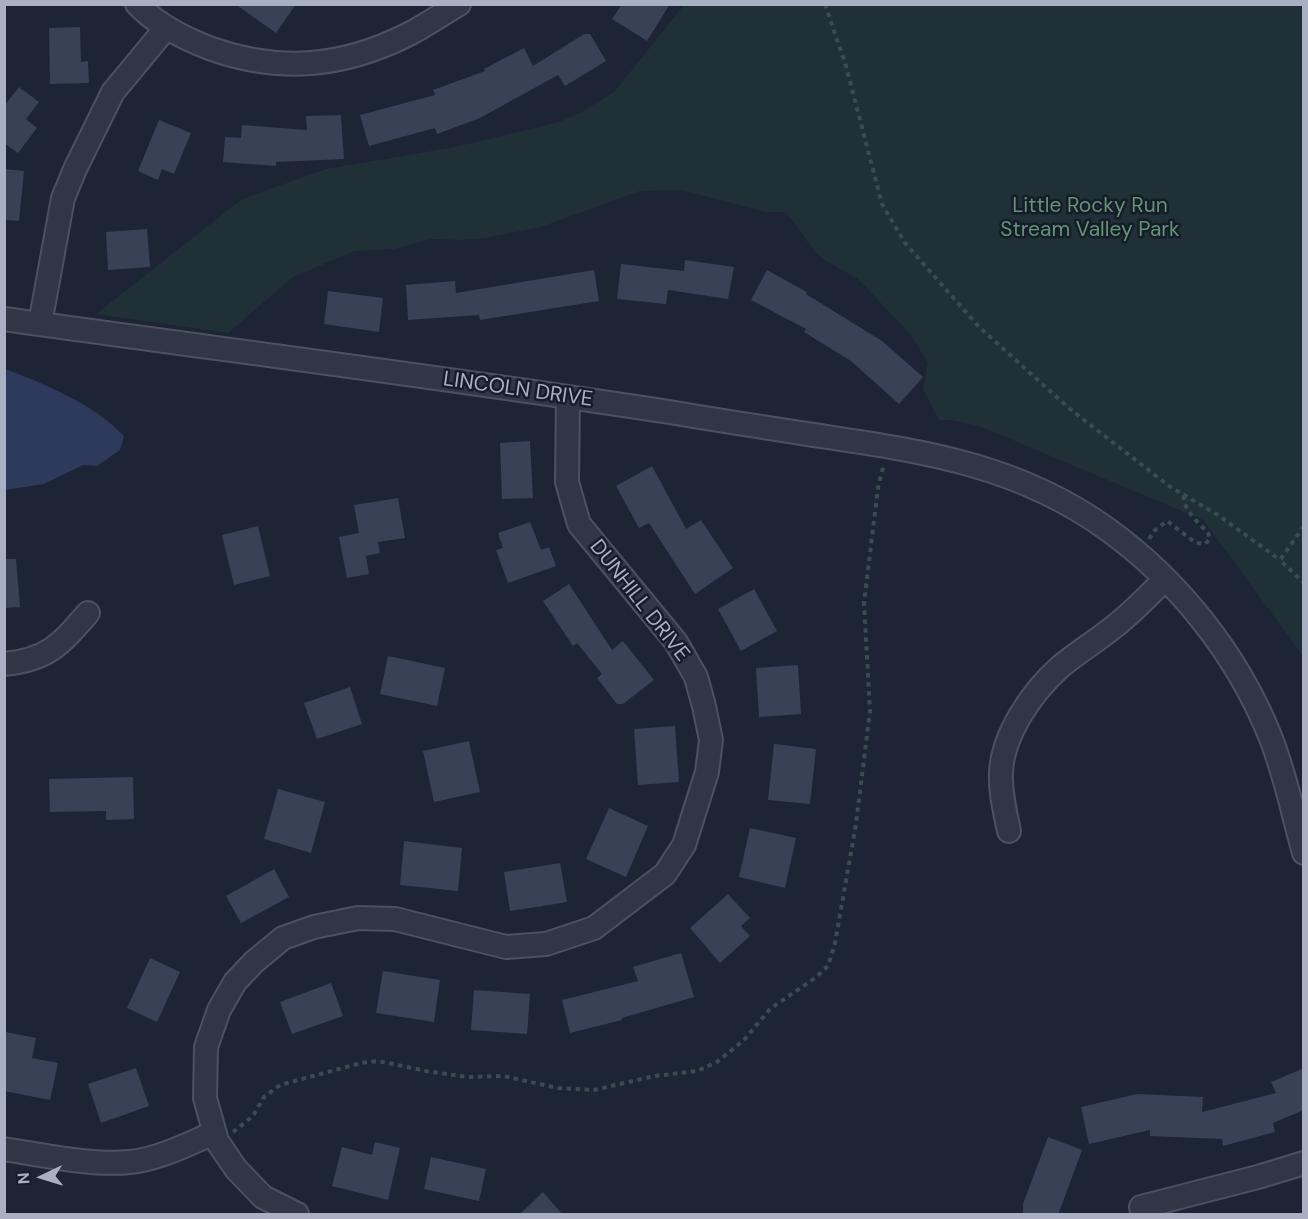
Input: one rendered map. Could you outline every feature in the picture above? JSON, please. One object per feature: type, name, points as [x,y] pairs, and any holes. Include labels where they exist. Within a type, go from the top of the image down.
[{"type":"street","points":[[137,4],[166,28],[189,41],[253,61],[295,64],[315,64],[339,60],[372,51],[409,34],[459,4]]},
{"type":"street","points":[[40,324],[63,198],[76,167],[113,92],[166,28]]},
{"type":"street","name":"LINCOLN DRIVE","points":[[4,319],[568,397],[889,446],[962,461],[1027,484],[1105,527],[1138,554],[1165,579],[1231,659],[1252,697],[1274,748],[1304,853]]},
{"type":"street","name":"DUNHILL DRIVE","points":[[297,1215],[263,1197],[236,1169],[216,1137],[205,1098],[206,1047],[219,1010],[235,982],[254,962],[283,938],[314,927],[358,918],[395,919],[506,947],[546,944],[594,928],[665,874],[684,845],[707,772],[711,740],[704,706],[696,677],[676,642],[579,524],[567,482],[568,397]]},
{"type":"street","points":[[1009,831],[1001,770],[1007,745],[1022,714],[1047,679],[1118,624],[1165,579]]},
{"type":"street","points":[[4,664],[40,656],[61,644],[88,613]]},
{"type":"street","points":[[4,1149],[82,1160],[130,1162],[216,1137]]},
{"type":"street","points":[[1141,1207],[1304,1163]]},
{"type":"path","points":[[825,4],[846,66],[882,204],[905,243],[979,327],[1070,409],[1154,474],[1218,515],[1280,560],[1304,583]]},
{"type":"path","points":[[216,1137],[240,1128],[253,1116],[264,1097],[280,1085],[361,1063],[378,1061],[457,1076],[503,1076],[558,1088],[594,1090],[656,1076],[697,1071],[717,1062],[744,1040],[770,1009],[828,966],[835,943],[855,824],[870,711],[864,603],[878,488],[889,446]]},
{"type":"path","points":[[1138,554],[1155,531],[1167,521],[1196,543],[1208,542],[1210,539],[1208,533],[1185,506],[1184,494]]},
{"type":"path","points":[[1280,560],[1304,526]]},
{"type":"green space","name":"Little Rocky Run Stream Valley Park","points":[[685,4],[1303,5],[1303,656],[1203,520],[979,426],[939,420],[923,389],[928,363],[910,334],[858,279],[815,252],[786,212],[766,212],[681,190],[640,191],[541,227],[485,238],[431,239],[394,249],[355,251],[293,277],[228,333],[96,314],[242,199],[326,169],[455,147],[559,122],[582,112],[614,92]]},
{"type":"water","points":[[5,369],[68,396],[98,414],[124,436],[120,450],[97,466],[83,465],[44,484],[5,490]]},
{"type":"building","points":[[235,4],[296,4],[276,33]]},
{"type":"building","points":[[622,4],[670,4],[647,41],[612,19]]},
{"type":"building","points":[[80,27],[81,62],[88,61],[89,83],[50,84],[49,28]]},
{"type":"building","points":[[584,34],[590,34],[606,61],[565,86],[558,75],[480,118],[437,134],[435,128],[369,146],[360,115],[435,95],[433,90],[485,71],[484,69],[524,48],[533,66]]},
{"type":"building","points":[[19,87],[39,102],[26,119],[37,128],[18,153],[4,143],[4,106]]},
{"type":"building","points":[[341,115],[344,159],[276,162],[276,166],[223,162],[225,137],[241,138],[242,125],[307,130],[306,116]]},
{"type":"building","points":[[159,120],[191,133],[174,174],[162,169],[158,180],[138,171]]},
{"type":"building","points":[[4,169],[24,171],[19,221],[4,220]]},
{"type":"building","points":[[147,229],[150,267],[108,270],[106,232]]},
{"type":"building","points":[[685,260],[734,267],[728,299],[668,290],[666,304],[617,299],[621,264],[684,271]]},
{"type":"building","points":[[594,270],[599,301],[480,320],[479,315],[408,320],[406,285],[455,281],[456,293]]},
{"type":"building","points":[[767,270],[807,292],[806,294],[882,341],[923,377],[899,404],[851,361],[804,332],[806,329],[751,300]]},
{"type":"building","points":[[328,291],[383,298],[379,332],[324,324]]},
{"type":"building","points":[[530,441],[533,498],[502,499],[500,443]]},
{"type":"building","points":[[652,466],[686,529],[701,520],[733,568],[695,594],[649,523],[639,528],[616,486]]},
{"type":"building","points":[[398,498],[405,538],[378,542],[380,553],[366,556],[369,574],[347,578],[339,537],[359,533],[354,505]]},
{"type":"building","points":[[530,522],[541,550],[549,547],[556,566],[508,583],[496,550],[503,548],[498,533]]},
{"type":"building","points":[[258,526],[270,576],[234,585],[222,535]]},
{"type":"building","points":[[4,559],[16,559],[20,607],[4,608]]},
{"type":"building","points":[[569,584],[612,650],[623,641],[654,680],[623,704],[617,704],[597,678],[602,674],[577,643],[573,646],[543,601]]},
{"type":"building","points":[[754,589],[777,631],[741,651],[718,609]]},
{"type":"building","points":[[388,656],[445,668],[437,706],[380,694]]},
{"type":"building","points":[[798,665],[801,714],[759,717],[756,668]]},
{"type":"building","points":[[350,687],[362,724],[317,739],[304,703]]},
{"type":"building","points":[[675,726],[679,782],[638,785],[634,729]]},
{"type":"building","points":[[469,741],[480,792],[434,802],[423,751]]},
{"type":"building","points":[[774,744],[816,749],[810,804],[768,800]]},
{"type":"building","points":[[133,777],[134,819],[106,820],[106,811],[50,812],[49,779]]},
{"type":"building","points":[[278,789],[325,802],[311,853],[264,839]]},
{"type":"building","points":[[609,808],[648,826],[626,877],[586,859]]},
{"type":"building","points":[[750,828],[796,838],[785,888],[739,877]]},
{"type":"building","points":[[404,841],[462,848],[458,891],[400,885]]},
{"type":"building","points":[[560,863],[567,902],[510,911],[504,872]]},
{"type":"building","points":[[274,869],[289,897],[241,923],[226,896]]},
{"type":"building","points":[[728,894],[750,918],[741,926],[750,936],[720,963],[690,928]]},
{"type":"building","points":[[681,953],[694,997],[622,1018],[622,1020],[570,1033],[562,1000],[638,981],[633,967]]},
{"type":"building","points":[[150,958],[180,972],[157,1022],[127,1008]]},
{"type":"building","points":[[383,971],[440,980],[434,1022],[376,1013]]},
{"type":"building","points":[[331,983],[343,1016],[292,1034],[280,1002]]},
{"type":"building","points":[[474,990],[530,994],[527,1034],[471,1030]]},
{"type":"building","points":[[6,1032],[36,1038],[32,1058],[58,1063],[50,1100],[4,1091]]},
{"type":"building","points":[[136,1068],[149,1106],[101,1123],[88,1084]]},
{"type":"building","points":[[1304,1068],[1304,1110],[1273,1123],[1275,1132],[1223,1146],[1222,1139],[1150,1136],[1150,1130],[1089,1144],[1081,1107],[1137,1094],[1203,1097],[1202,1112],[1276,1093],[1271,1082]]},
{"type":"building","points":[[1048,1137],[1082,1150],[1058,1215],[1023,1215],[1023,1204]]},
{"type":"building","points":[[375,1142],[400,1148],[388,1200],[332,1186],[342,1147],[372,1155]]},
{"type":"building","points":[[431,1157],[486,1169],[479,1201],[424,1189]]},
{"type":"building","points":[[543,1192],[563,1215],[519,1215]]}]
